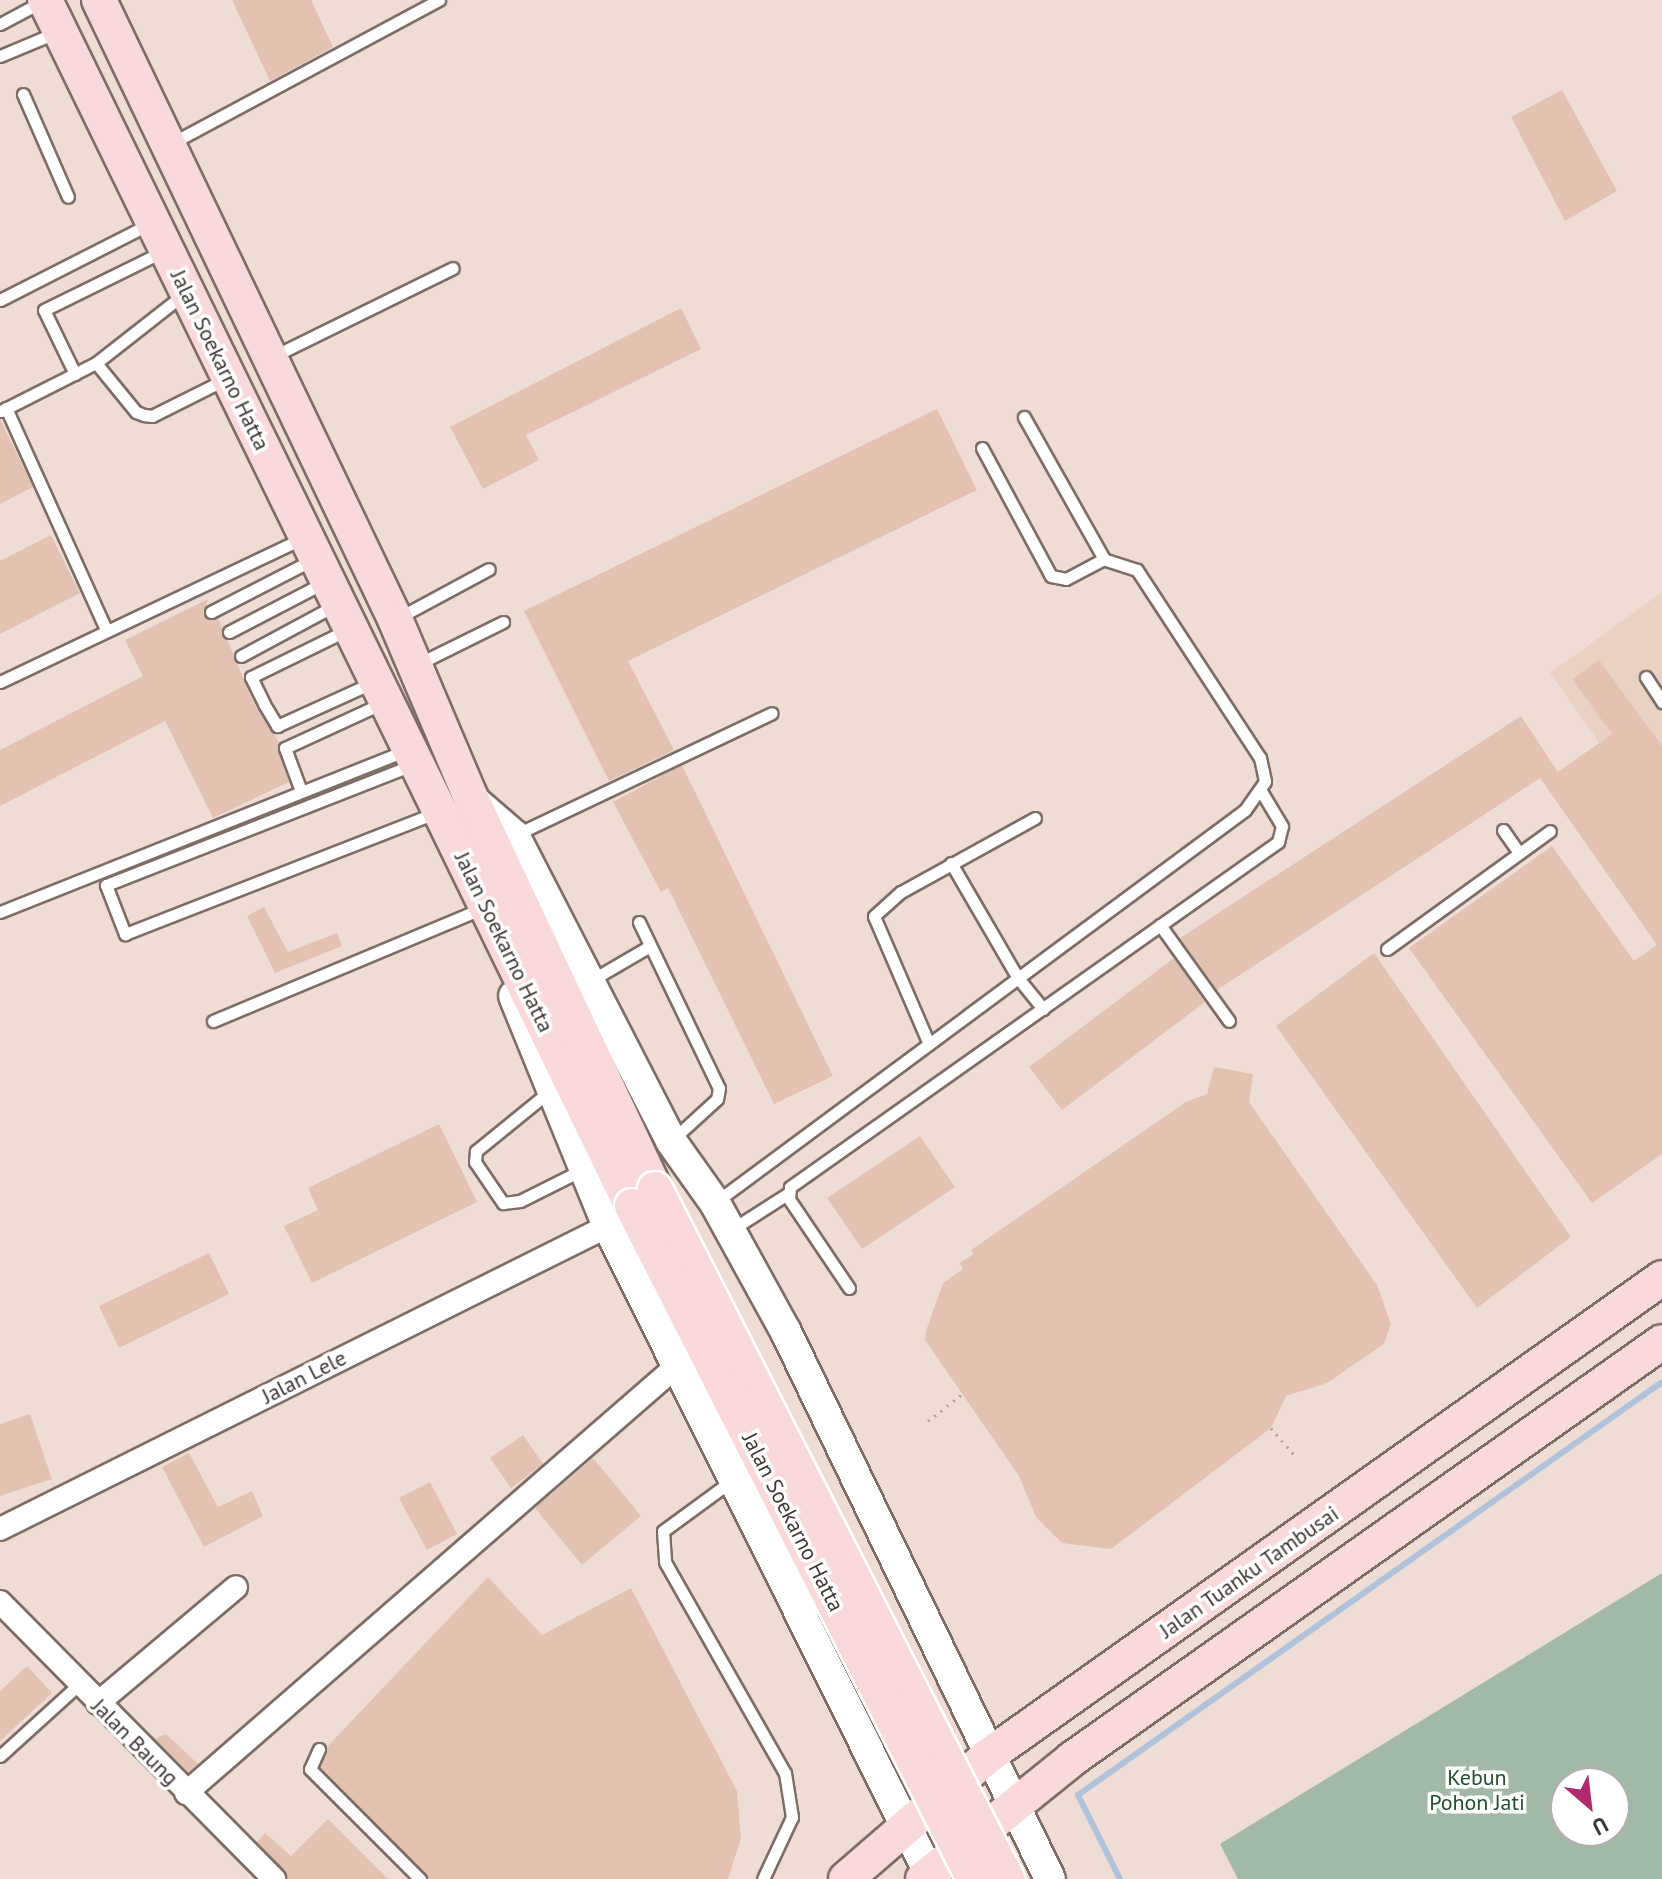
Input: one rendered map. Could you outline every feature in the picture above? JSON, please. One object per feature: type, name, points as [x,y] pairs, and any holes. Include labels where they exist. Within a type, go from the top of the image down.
[{"type":"main road","name":"Jalan Soekarno Hatta","points":[[45,0],[632,1207],[974,1879]]},
{"type":"main road","name":"Jalan Soekarno Hatta","points":[[99,0],[395,619],[471,798],[632,1207],[1007,1879]]},
{"type":"main road","name":"Jalan Tuanku Tambusai","points":[[846,1879],[988,1756],[1662,1278]]},
{"type":"main road","points":[[928,1877],[1013,1804],[1662,1342]]},
{"type":"main road","points":[[928,1877],[988,1756]]},
{"type":"main road","points":[[904,1827],[1013,1804]]},
{"type":"street","points":[[422,777],[585,1169],[632,1207],[679,1364],[928,1877]]},
{"type":"street","name":"Jalan Soekarno Hatta","points":[[471,798],[514,835],[587,984],[671,1141],[715,1203],[786,1332],[1050,1879]]},
{"type":"street","name":"Jalan Lele","points":[[0,1529],[632,1207]]},
{"type":"street","points":[[186,1793],[679,1364]]},
{"type":"street","points":[[98,1703],[236,1587]]},
{"type":"street","name":"Jalan Baung","points":[[0,1602],[78,1685],[274,1879]]},
{"type":"lane","points":[[0,24],[45,0]]},
{"type":"lane","points":[[168,145],[439,0]]},
{"type":"lane","points":[[0,56],[59,31]]},
{"type":"lane","points":[[23,94],[68,197]]},
{"type":"lane","points":[[0,300],[159,236]]},
{"type":"lane","points":[[75,374],[44,310],[159,236]]},
{"type":"lane","points":[[269,358],[453,268]]},
{"type":"lane","points":[[106,629],[3,409],[96,363],[188,290]]},
{"type":"lane","points":[[96,363],[136,412],[152,416],[230,377]]},
{"type":"lane","points":[[715,1203],[1245,810],[1265,781],[1260,758],[1137,570],[1104,559],[1024,417]]},
{"type":"lane","points":[[982,448],[1051,576],[1066,579],[1104,559]]},
{"type":"lane","points":[[395,619],[489,569]]},
{"type":"lane","points":[[211,612],[327,582]]},
{"type":"lane","points":[[0,682],[106,629],[327,582]]},
{"type":"lane","points":[[229,632],[327,582]]},
{"type":"lane","points":[[241,656],[327,582]]},
{"type":"lane","points":[[327,582],[251,677],[264,704],[277,726],[381,691]]},
{"type":"lane","points":[[415,666],[503,622]]},
{"type":"lane","points":[[1646,677],[1662,702]]},
{"type":"lane","points":[[301,791],[285,748],[381,691]]},
{"type":"lane","points":[[514,835],[772,713]]},
{"type":"lane","points":[[422,777],[125,934],[106,885],[422,777]]},
{"type":"lane","points":[[0,912],[301,791],[422,777]]},
{"type":"lane","points":[[730,1231],[787,1194],[790,1187],[1281,837],[1282,826],[1261,791]]},
{"type":"lane","points":[[929,1044],[874,916],[886,903],[951,863],[1035,818]]},
{"type":"lane","points":[[1503,830],[1519,853]]},
{"type":"lane","points":[[1387,949],[1550,831]]},
{"type":"lane","points":[[951,863],[1018,978],[1043,1009]]},
{"type":"lane","points":[[213,1021],[478,910]]},
{"type":"lane","points":[[639,922],[719,1095],[671,1141]]},
{"type":"lane","points":[[1160,925],[1229,1021]]},
{"type":"lane","points":[[587,984],[650,946]]},
{"type":"lane","points":[[552,1090],[476,1151],[475,1162],[503,1203],[520,1201],[585,1169]]},
{"type":"lane","points":[[787,1194],[849,1288]]},
{"type":"lane","points":[[735,1478],[681,1513],[663,1531],[665,1562],[785,1773],[792,1817],[763,1879]]},
{"type":"lane","points":[[0,1756],[78,1685]]},
{"type":"lane","points":[[319,1749],[310,1769],[420,1879]]},
{"type":"path","points":[[928,1421],[961,1395]]},
{"type":"path","points":[[1271,1428],[1296,1457]]},
{"type":"shaded area","points":[[1662,592],[1662,832],[1550,673]]},
{"type":"green space","name":"Kebun Pohon Jati","points":[[1662,1573],[1662,1879],[1238,1879],[1220,1844]]},
{"type":"building","points":[[232,0],[311,0],[333,47],[270,81]]},
{"type":"building","points":[[1562,90],[1617,191],[1565,221],[1511,117]]},
{"type":"building","points":[[681,308],[701,349],[526,435],[539,460],[483,489],[450,427]]},
{"type":"building","points":[[937,409],[977,490],[628,661],[674,750],[609,781],[524,611]]},
{"type":"building","points":[[0,419],[33,487],[0,504]]},
{"type":"building","points":[[51,535],[80,593],[0,634],[0,561]]},
{"type":"building","points":[[208,599],[203,615],[218,618],[256,708],[279,742],[289,782],[213,818],[165,721],[0,806],[0,750],[143,676],[125,640]]},
{"type":"building","points":[[1599,660],[1662,746],[1662,1154],[1592,1203],[1409,948],[1552,846],[1634,961],[1657,945],[1540,778],[1217,990],[1180,938],[1521,716],[1558,772],[1612,734],[1572,679]]},
{"type":"building","points":[[682,765],[833,1076],[774,1104],[668,888],[661,892],[613,802]]},
{"type":"building","points":[[264,907],[288,952],[337,933],[342,946],[275,973],[247,916]]},
{"type":"building","points":[[1374,953],[1571,1237],[1477,1308],[1276,1026]]},
{"type":"building","points":[[1174,958],[1205,1002],[1062,1110],[1029,1067]]},
{"type":"building","points":[[1214,1067],[1253,1074],[1249,1102],[1377,1285],[1391,1324],[1384,1344],[1327,1383],[1286,1396],[1271,1428],[1111,1549],[1062,1543],[1036,1517],[1019,1476],[925,1340],[927,1328],[943,1283],[963,1269],[960,1263],[974,1254],[971,1250],[1186,1102],[1207,1094]]},
{"type":"building","points":[[439,1124],[477,1202],[312,1283],[284,1226],[318,1210],[308,1188]]},
{"type":"building","points":[[920,1136],[955,1187],[862,1249],[827,1198]]},
{"type":"building","points":[[209,1253],[229,1294],[119,1348],[99,1306]]},
{"type":"building","points":[[30,1414],[52,1479],[0,1496],[0,1424]]},
{"type":"building","points":[[523,1435],[543,1464],[511,1488],[490,1458]]},
{"type":"building","points":[[189,1453],[218,1507],[252,1491],[263,1516],[204,1547],[162,1467]]},
{"type":"building","points":[[593,1458],[641,1516],[582,1565],[535,1508]]},
{"type":"building","points":[[430,1482],[457,1534],[427,1550],[399,1498]]},
{"type":"building","points":[[488,1577],[542,1635],[631,1588],[737,1791],[741,1838],[728,1879],[430,1879],[320,1767],[327,1747]]},
{"type":"building","points":[[27,1666],[52,1693],[0,1741],[0,1691]]},
{"type":"building","points":[[166,1734],[198,1764],[188,1772],[155,1739]]},
{"type":"building","points":[[328,1819],[388,1879],[289,1879],[257,1842],[265,1833],[291,1856]]},
{"type":"waterway","points":[[1120,1879],[1078,1795],[1662,1382]]}]
